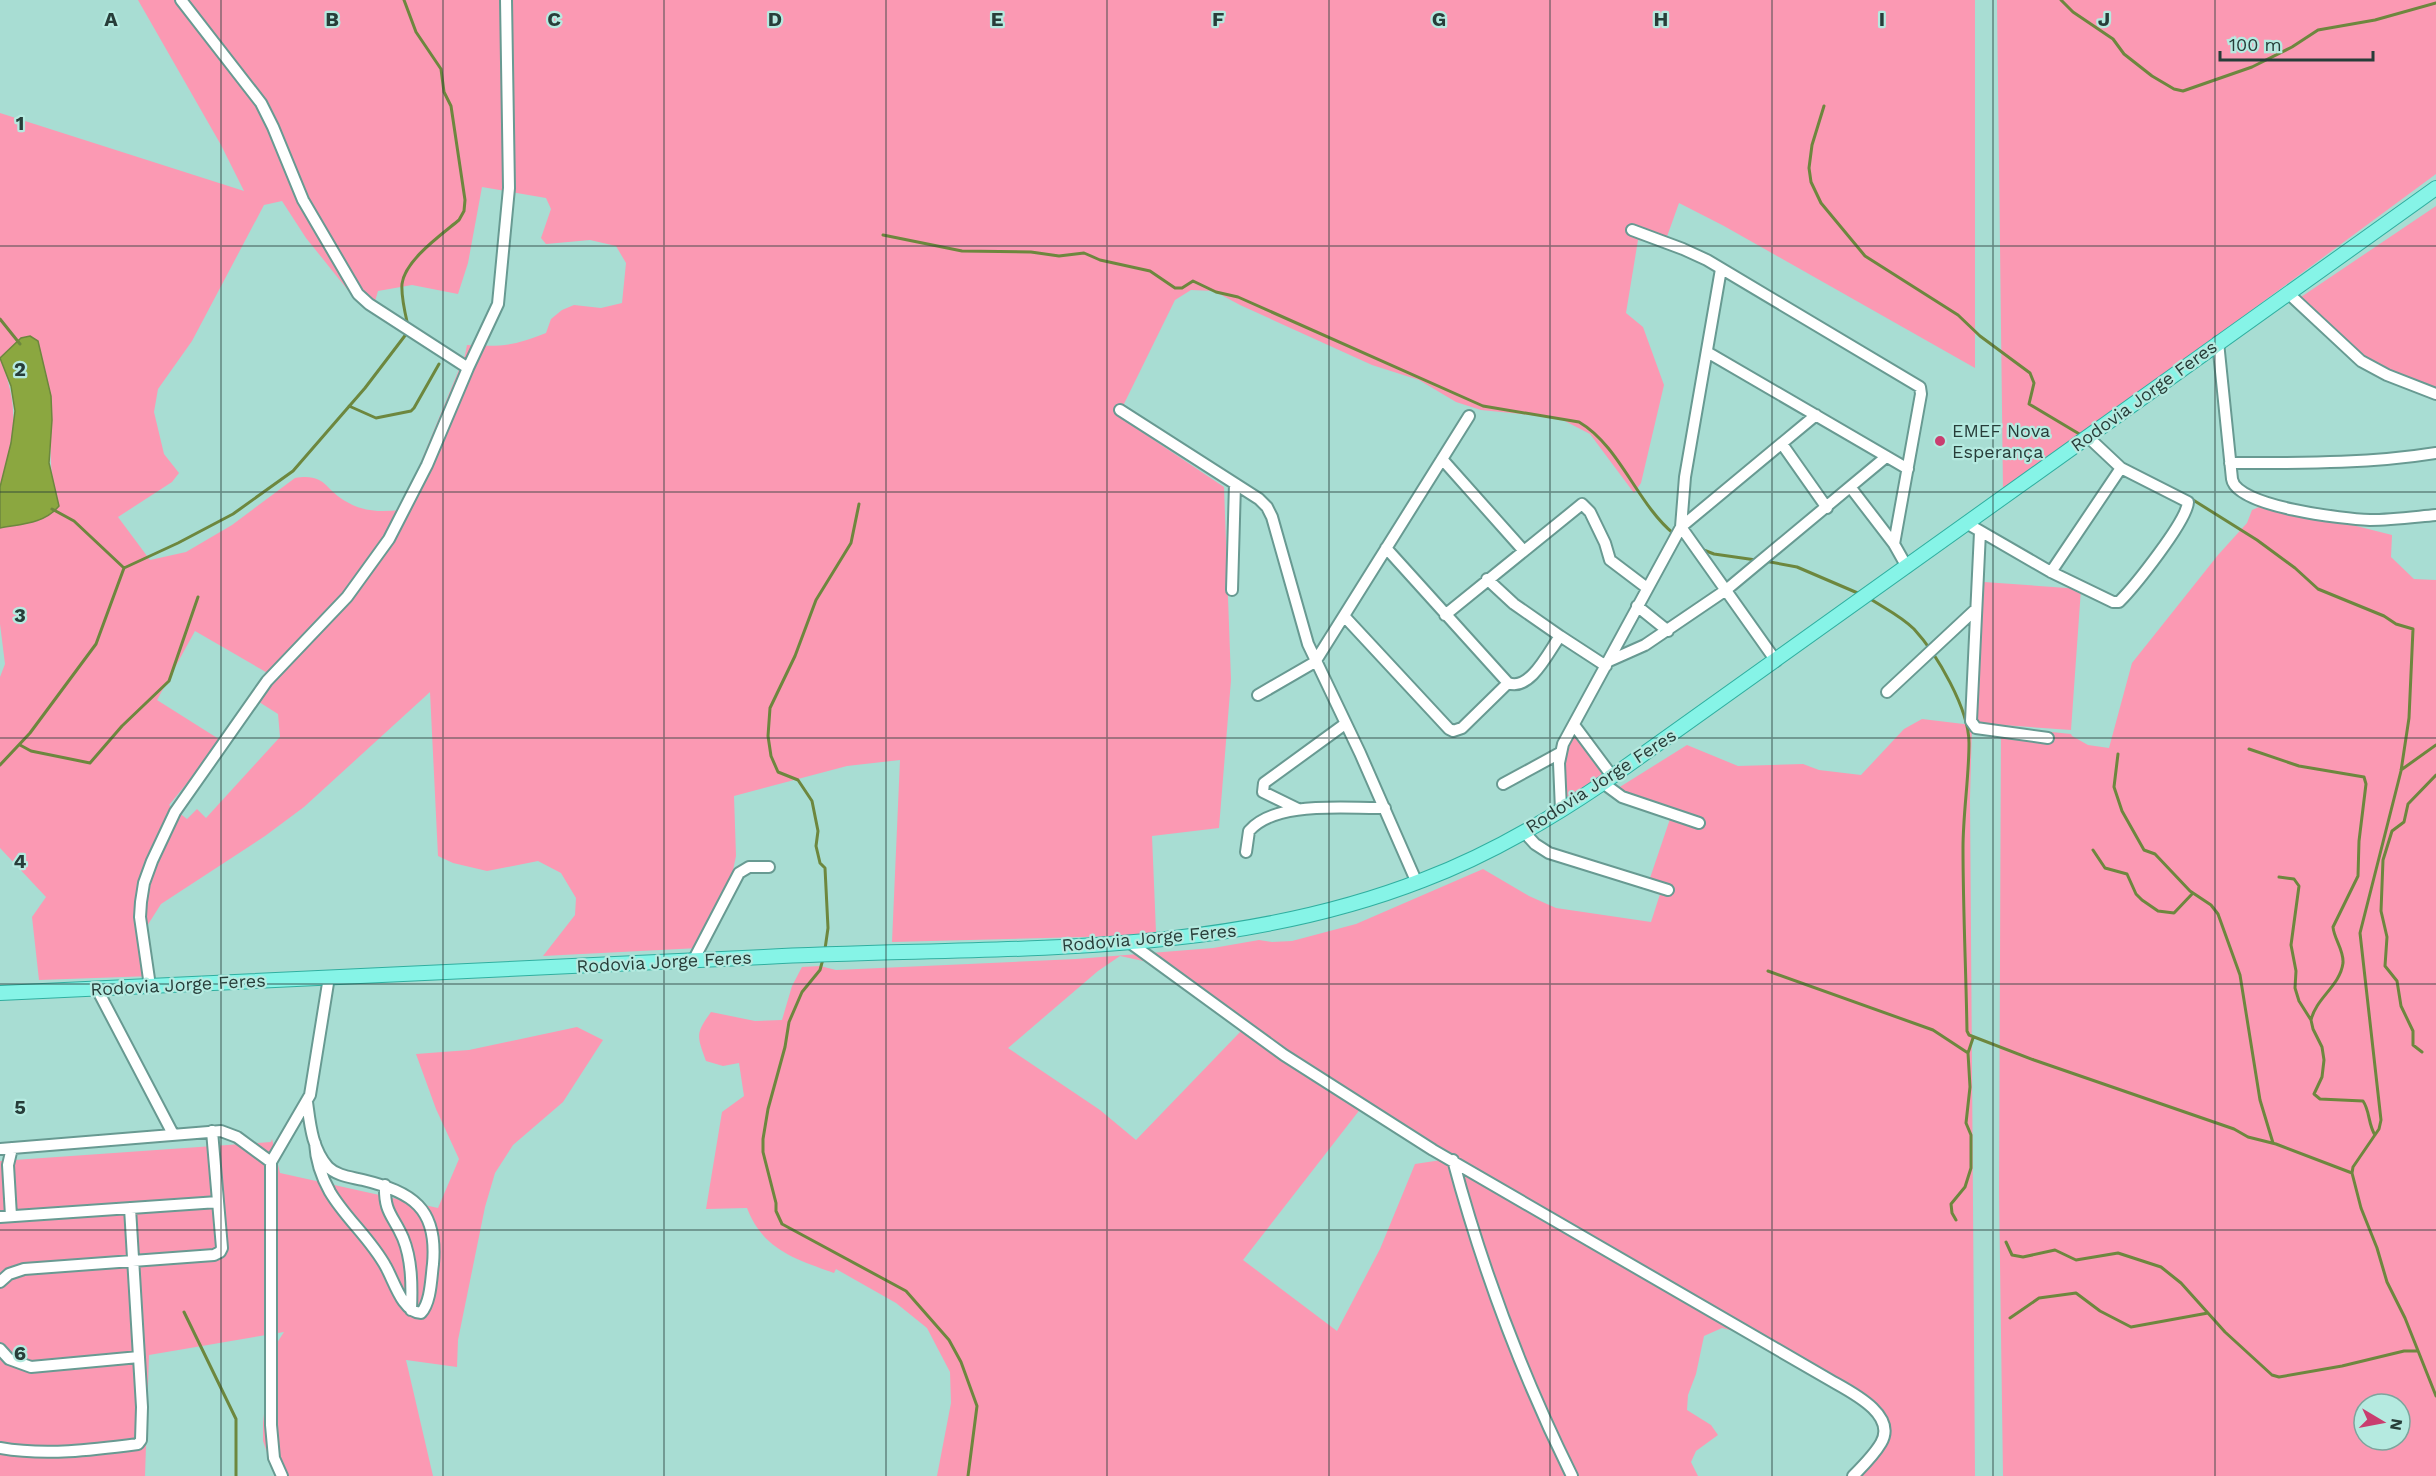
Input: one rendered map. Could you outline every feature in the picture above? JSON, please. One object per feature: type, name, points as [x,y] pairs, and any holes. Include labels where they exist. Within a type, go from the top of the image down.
[{"type":"main road","name":"Rodovia Jorge Feres","points":[[0,993],[792,956],[931,953],[1129,942],[1199,936],[1264,925],[1343,906],[1417,883],[1459,866],[1524,832],[1608,779],[1907,567],[1974,528],[2088,437],[2436,188]]},
{"type":"street","points":[[181,0],[261,103],[303,200],[358,294],[369,304],[468,368]]},
{"type":"street","points":[[150,986],[140,917],[141,902],[144,883],[152,861],[175,812],[267,681],[347,597],[378,556],[427,465],[501,295],[510,169],[506,0]]},
{"type":"street","points":[[1632,230],[1683,249],[1721,269],[1917,384],[1921,394],[1894,544]]},
{"type":"street","points":[[1721,269],[1685,477],[1681,527],[1776,661]]},
{"type":"street","points":[[2289,294],[2361,361],[2387,375],[2436,394]]},
{"type":"street","points":[[2218,342],[2230,463],[2235,487],[2243,494],[2260,501],[2351,519],[2436,515]]},
{"type":"street","points":[[1707,352],[1908,469]]},
{"type":"street","points":[[1120,410],[1263,503],[1269,512],[1300,621],[1315,662],[1385,808],[1417,883]]},
{"type":"street","points":[[1561,810],[1560,753],[1681,527],[1816,415]]},
{"type":"street","points":[[1258,696],[1315,662],[1469,416]]},
{"type":"street","points":[[1974,528],[2050,572],[2114,602],[2119,602],[2173,532],[2188,502],[2121,468],[2088,437]]},
{"type":"street","points":[[1782,444],[1827,508]]},
{"type":"street","points":[[2230,463],[2304,464],[2387,459],[2436,453]]},
{"type":"street","points":[[1608,663],[1668,631],[1726,590],[1886,457]]},
{"type":"street","points":[[1442,459],[1522,550]]},
{"type":"street","points":[[2050,572],[2121,468]]},
{"type":"street","points":[[1232,590],[1235,484]]},
{"type":"street","points":[[1851,488],[1894,544],[1907,567]]},
{"type":"street","points":[[1445,615],[1522,550],[1582,504],[1590,512],[1605,543],[1610,560],[1647,588]]},
{"type":"street","points":[[1974,528],[1976,609],[1971,721],[1977,728],[2048,738]]},
{"type":"street","points":[[1386,548],[1508,683],[1517,686],[1527,682],[1560,636]]},
{"type":"street","points":[[1487,579],[1514,604],[1560,636],[1608,663]]},
{"type":"street","points":[[1637,606],[1668,631]]},
{"type":"street","points":[[1887,692],[1976,609]]},
{"type":"street","points":[[1344,616],[1451,730],[1462,728],[1508,683]]},
{"type":"street","points":[[1298,809],[1263,792],[1264,783],[1346,724]]},
{"type":"street","points":[[1574,725],[1608,779],[1622,796],[1699,823]]},
{"type":"street","points":[[1503,784],[1560,753]]},
{"type":"street","points":[[1246,852],[1249,831],[1260,820],[1280,812],[1298,809],[1385,808]]},
{"type":"street","points":[[1524,832],[1535,844],[1549,853],[1668,890]]},
{"type":"street","points":[[693,961],[739,873],[749,867],[769,867]]},
{"type":"street","points":[[1129,942],[1284,1055],[1453,1160],[1830,1380],[1867,1404],[1882,1420],[1884,1437],[1875,1452],[1853,1476]]},
{"type":"street","points":[[282,1476],[274,1458],[271,1425],[271,1162],[307,1102],[314,1082],[329,977]]},
{"type":"street","points":[[97,989],[173,1134]]},
{"type":"street","points":[[307,1102],[320,1171],[331,1193],[379,1254],[411,1310],[422,1313],[426,1306],[434,1249],[432,1227],[416,1204],[398,1190],[333,1171],[323,1159],[315,1143]]},
{"type":"street","points":[[0,1149],[212,1131],[232,1134],[271,1162]]},
{"type":"street","points":[[0,1282],[9,1274],[24,1269],[214,1255],[220,1252],[222,1248],[212,1131]]},
{"type":"street","points":[[12,1148],[8,1165],[6,1217],[218,1202]]},
{"type":"street","points":[[1453,1160],[1475,1237],[1507,1325],[1541,1412],[1572,1476]]},
{"type":"street","points":[[385,1185],[387,1210],[403,1238],[407,1255],[411,1278],[411,1310]]},
{"type":"street","points":[[0,1448],[21,1452],[55,1452],[138,1444],[141,1440],[143,1431],[130,1208]]},
{"type":"street","points":[[0,1349],[9,1359],[31,1367],[139,1357]]},
{"type":"shaded area","points":[[138,0],[1975,0],[1975,368],[1724,226],[1679,203],[1664,245],[1638,240],[1626,313],[1643,327],[1664,385],[1641,483],[1634,493],[1590,434],[1559,418],[1481,410],[1456,402],[1419,380],[1372,365],[1214,291],[1191,290],[1175,300],[1118,416],[1224,487],[1231,680],[1219,828],[1152,836],[1156,932],[1122,936],[892,942],[900,760],[847,766],[734,796],[736,856],[732,875],[716,904],[699,948],[543,956],[575,915],[576,898],[561,873],[538,861],[487,871],[453,863],[438,856],[430,692],[304,807],[265,836],[161,904],[142,934],[152,976],[39,980],[32,917],[46,897],[0,848],[0,677],[5,664],[0,624],[0,528],[38,521],[57,496],[51,459],[51,396],[0,358],[0,113],[244,191],[221,145]],"holes":[[[482,187],[546,198],[551,209],[541,238],[546,244],[590,240],[616,246],[626,263],[622,303],[601,308],[574,305],[562,310],[551,319],[546,333],[525,341],[499,346],[467,345],[465,355],[401,510],[380,511],[360,508],[339,497],[319,480],[305,477],[295,478],[232,525],[186,552],[150,560],[118,517],[172,482],[179,473],[164,454],[154,412],[158,389],[192,341],[264,205],[282,201],[306,238],[351,294],[361,305],[373,308],[378,291],[412,285],[458,294],[468,263]],[[195,631],[271,675],[253,698],[278,714],[280,737],[206,818],[197,809],[187,819],[169,805],[222,741],[157,700]]]},
{"type":"shaded area","points":[[1997,0],[2436,0],[2436,174],[2003,491]]},
{"type":"shaded area","points":[[2436,206],[2436,389],[2361,359],[2298,299]]},
{"type":"shaded area","points":[[30,336],[38,341],[51,396],[49,463],[59,506],[39,520],[0,528],[0,487],[11,443],[15,411],[11,386],[0,358],[21,338]]},
{"type":"shaded area","points":[[0,358],[11,393],[13,422],[9,452],[0,487]]},
{"type":"shaded area","points":[[2259,507],[2281,507],[2392,535],[2391,557],[2414,579],[2436,580],[2436,1476],[2003,1476],[1999,1191],[2001,727],[2071,734],[2088,745],[2109,748],[2132,663],[2218,555],[2247,523],[2252,510]]},
{"type":"shaded area","points":[[1984,582],[2081,589],[2071,730],[1974,723]]},
{"type":"shaded area","points":[[1922,719],[1972,725],[1970,799],[1975,1476],[1852,1476],[1889,1436],[1865,1406],[1758,1337],[1722,1328],[1704,1336],[1696,1374],[1688,1395],[1687,1410],[1711,1425],[1718,1435],[1696,1451],[1691,1462],[1698,1476],[937,1476],[951,1403],[950,1372],[927,1328],[896,1303],[836,1269],[834,1273],[782,1251],[762,1234],[747,1208],[706,1209],[722,1112],[744,1096],[739,1063],[723,1066],[706,1061],[699,1040],[702,1025],[711,1012],[755,1021],[782,1020],[792,986],[802,967],[820,966],[836,970],[1076,959],[1213,948],[1259,940],[1292,941],[1356,924],[1483,869],[1529,896],[1556,908],[1651,922],[1661,891],[1649,881],[1670,819],[1607,795],[1687,745],[1738,766],[1803,764],[1819,770],[1861,775],[1904,729]],"holes":[[[1120,956],[1157,964],[1190,987],[1218,1014],[1242,1030],[1136,1140],[1100,1110],[1008,1048],[1098,971]],[[1365,1103],[1469,1164],[1448,1159],[1415,1164],[1380,1249],[1337,1331],[1243,1260]]]},
{"type":"shaded area","points":[[1574,730],[1606,776],[1564,805],[1566,745]]},
{"type":"shaded area","points":[[577,1027],[603,1040],[563,1102],[513,1145],[495,1173],[485,1207],[458,1340],[457,1367],[406,1360],[433,1476],[285,1476],[269,1458],[263,1441],[271,1352],[284,1332],[149,1355],[145,1476],[0,1476],[0,1161],[271,1142],[272,1139],[280,1173],[438,1208],[459,1159],[436,1109],[416,1054],[469,1050]]},
{"type":"waterway","points":[[404,0],[416,32],[441,69],[444,92],[451,106],[465,200],[464,211],[459,220],[417,257],[405,275],[402,294],[408,326]]},
{"type":"waterway","points":[[2061,0],[2073,12],[2113,39],[2124,54],[2152,76],[2174,89],[2183,91],[2252,67],[2292,47],[2318,30],[2375,20],[2436,3]]},
{"type":"waterway","points":[[1824,106],[1812,145],[1809,168],[1811,182],[1821,203],[1865,256],[1958,315],[1980,336],[2030,373],[2034,383],[2029,404],[2081,435]]},
{"type":"waterway","points":[[883,235],[962,251],[1031,252],[1059,256],[1084,253],[1100,260],[1150,271],[1175,288],[1182,288],[1193,281],[1216,292],[1238,297],[1483,406],[1579,422],[1606,445],[1649,507],[1674,534]]},
{"type":"waterway","points":[[0,319],[20,344]]},
{"type":"waterway","points":[[0,765],[30,733],[96,644],[124,568],[233,514],[293,471],[365,388],[407,333]]},
{"type":"waterway","points":[[349,406],[376,418],[411,411],[439,364]]},
{"type":"waterway","points":[[2190,498],[2257,540],[2295,568],[2318,589],[2384,616],[2396,624],[2413,629],[2409,718],[2401,771],[2360,933],[2381,1120],[2379,1129],[2353,1167],[2352,1173],[2361,1208],[2377,1248],[2387,1282],[2405,1318],[2436,1396]]},
{"type":"waterway","points":[[825,949],[828,928],[825,868],[820,863],[816,846],[818,831],[812,801],[798,780],[778,772],[771,756],[768,736],[770,708],[795,656],[816,600],[851,543],[859,504]]},
{"type":"waterway","points":[[52,509],[74,521],[124,568]]},
{"type":"waterway","points":[[1701,549],[1714,554],[1756,560]]},
{"type":"waterway","points":[[1765,561],[1797,567],[1860,594]]},
{"type":"waterway","points":[[20,745],[31,751],[90,763],[122,726],[169,681],[198,597]]},
{"type":"waterway","points":[[1869,598],[1904,620],[1923,640],[1942,667],[1958,699],[1968,729],[1969,756],[1964,822],[1963,894],[1967,1031],[1969,1035],[2352,1173]]},
{"type":"waterway","points":[[2401,770],[2436,745]]},
{"type":"waterway","points":[[2249,749],[2299,766],[2364,777],[2366,784],[2359,841],[2358,876],[2333,927],[2343,963],[2337,979],[2318,1005],[2311,1020]]},
{"type":"waterway","points":[[2118,754],[2114,787],[2122,811],[2144,850],[2155,854],[2190,891],[2211,905],[2218,914],[2240,975],[2260,1100],[2273,1143]]},
{"type":"waterway","points":[[2422,1052],[2413,1045],[2413,1031],[2401,1006],[2397,981],[2385,966],[2387,937],[2381,911],[2383,860],[2392,831],[2404,822],[2408,804],[2436,775]]},
{"type":"waterway","points":[[2093,850],[2105,868],[2127,874],[2136,894],[2158,911],[2174,913],[2193,893]]},
{"type":"waterway","points":[[2279,877],[2294,879],[2299,886],[2291,945],[2296,971],[2295,988],[2322,1047],[2324,1060],[2322,1077],[2314,1094],[2320,1099],[2363,1101],[2375,1135]]},
{"type":"waterway","points":[[823,959],[820,970],[802,992],[789,1022],[785,1047],[768,1109],[763,1152],[776,1211],[782,1224],[906,1291],[949,1340],[961,1362],[977,1406],[968,1476]]},
{"type":"waterway","points":[[1768,971],[1933,1030],[1968,1053]]},
{"type":"waterway","points":[[1956,1220],[1951,1204],[1965,1187],[1971,1168],[1971,1135],[1966,1123],[1970,1087],[1968,1053],[1973,1038]]},
{"type":"waterway","points":[[2006,1242],[2012,1255],[2023,1257],[2055,1250],[2076,1260],[2118,1253],[2161,1267],[2181,1283],[2225,1332],[2272,1375],[2279,1377],[2342,1366],[2404,1351],[2417,1351]]},
{"type":"waterway","points":[[2010,1318],[2039,1298],[2076,1293],[2100,1311],[2131,1327],[2208,1313]]},
{"type":"waterway","points":[[184,1312],[236,1419],[236,1476]]},
{"type":"place","name":"EMEF Nova Esperança","points":[[1940,441]]}]
